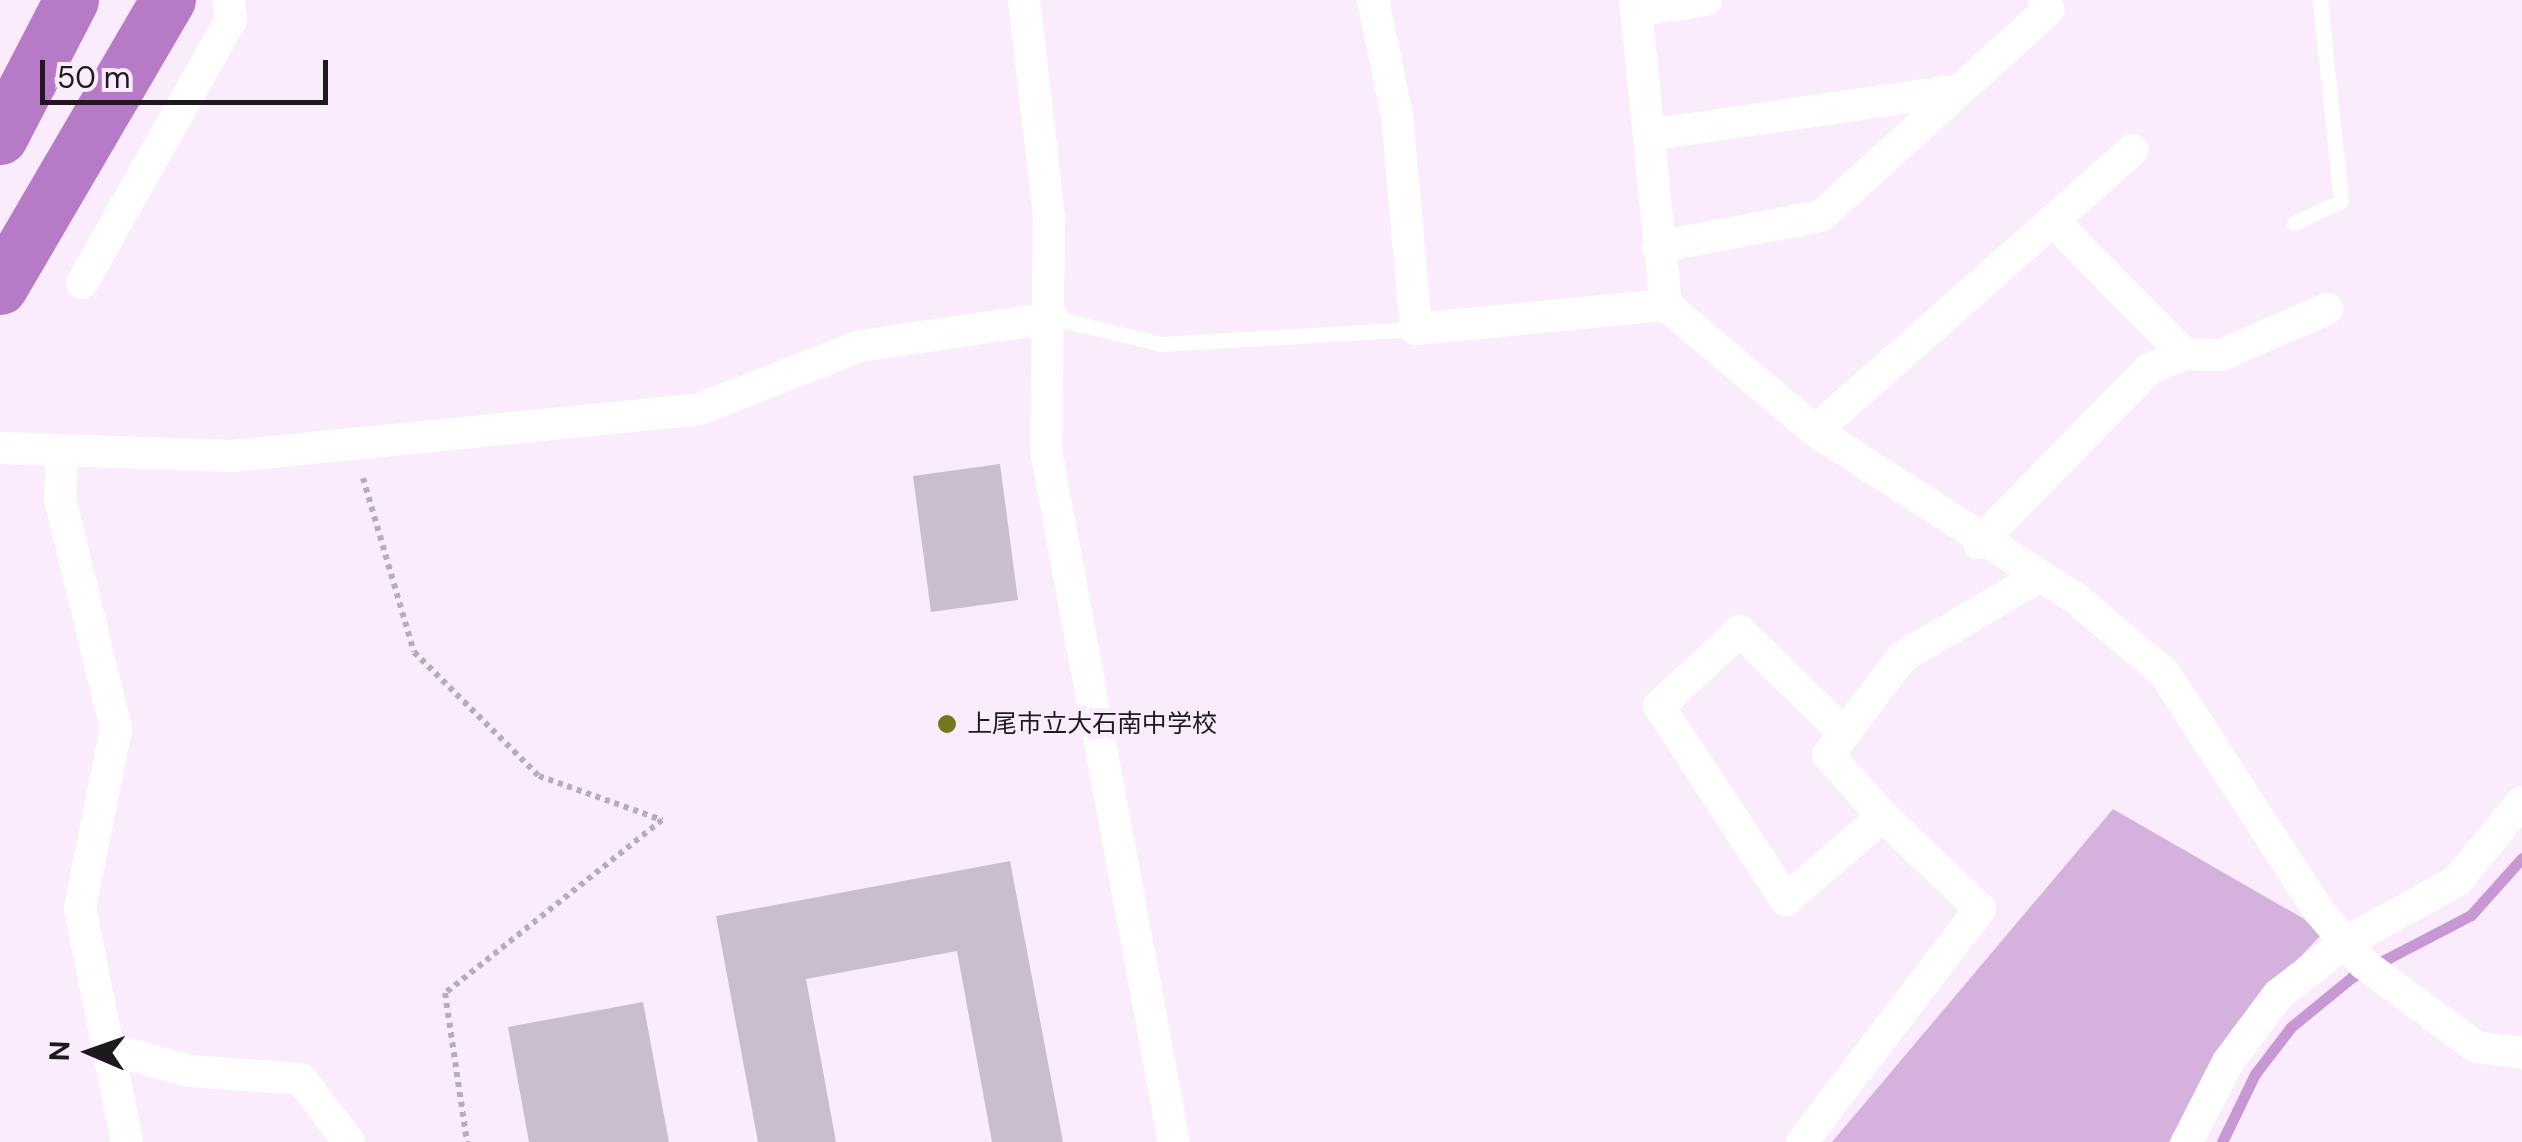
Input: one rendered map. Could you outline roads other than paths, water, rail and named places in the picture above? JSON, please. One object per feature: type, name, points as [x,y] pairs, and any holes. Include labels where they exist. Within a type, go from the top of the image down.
[{"type":"highway","points":[[0,138],[72,0]]},
{"type":"highway","points":[[0,287],[174,2]]},
{"type":"street","points":[[82,283],[231,20],[229,0]]},
{"type":"street","points":[[1024,0],[1053,318],[1046,450],[1174,1142]]},
{"type":"street","points":[[1373,0],[1397,115],[1416,329],[1666,305]]},
{"type":"street","points":[[1706,0],[1636,5],[1666,305],[1815,431],[2035,579],[2078,600],[2165,674],[2346,942],[2416,1008],[2476,1047],[2522,1053]]},
{"type":"street","points":[[1658,247],[1805,225],[2048,10],[2044,0]]},
{"type":"street","points":[[1650,135],[1956,90]]},
{"type":"street","points":[[1815,431],[2133,150]]},
{"type":"street","points":[[2054,222],[2184,354]]},
{"type":"street","points":[[1979,542],[2148,370],[2184,354],[2221,355],[2327,309]]},
{"type":"street","points":[[0,448],[62,456],[232,456],[700,410],[860,346],[1053,318]]},
{"type":"street","points":[[62,456],[60,499],[116,729],[80,908],[126,1142]]},
{"type":"street","points":[[1802,1142],[1980,909],[1879,812],[1828,755],[1902,657],[2035,579]]},
{"type":"street","points":[[1844,734],[1740,631],[1659,706],[1786,900],[1879,812]]},
{"type":"street","points":[[2187,1142],[2228,1062],[2278,995],[2346,942],[2458,881],[2522,802]]},
{"type":"street","points":[[108,1049],[189,1071],[301,1079],[349,1142]]},
{"type":"lane","points":[[2294,222],[2341,201],[2320,0]]},
{"type":"lane","points":[[1053,318],[1162,344],[1416,329]]},
{"type":"waterway","points":[[2222,1142],[2255,1074],[2291,1027],[2352,977],[2471,915],[2522,858]]},
{"type":"place","name":"上尾市立大石南中学校","points":[[947,724]]}]
